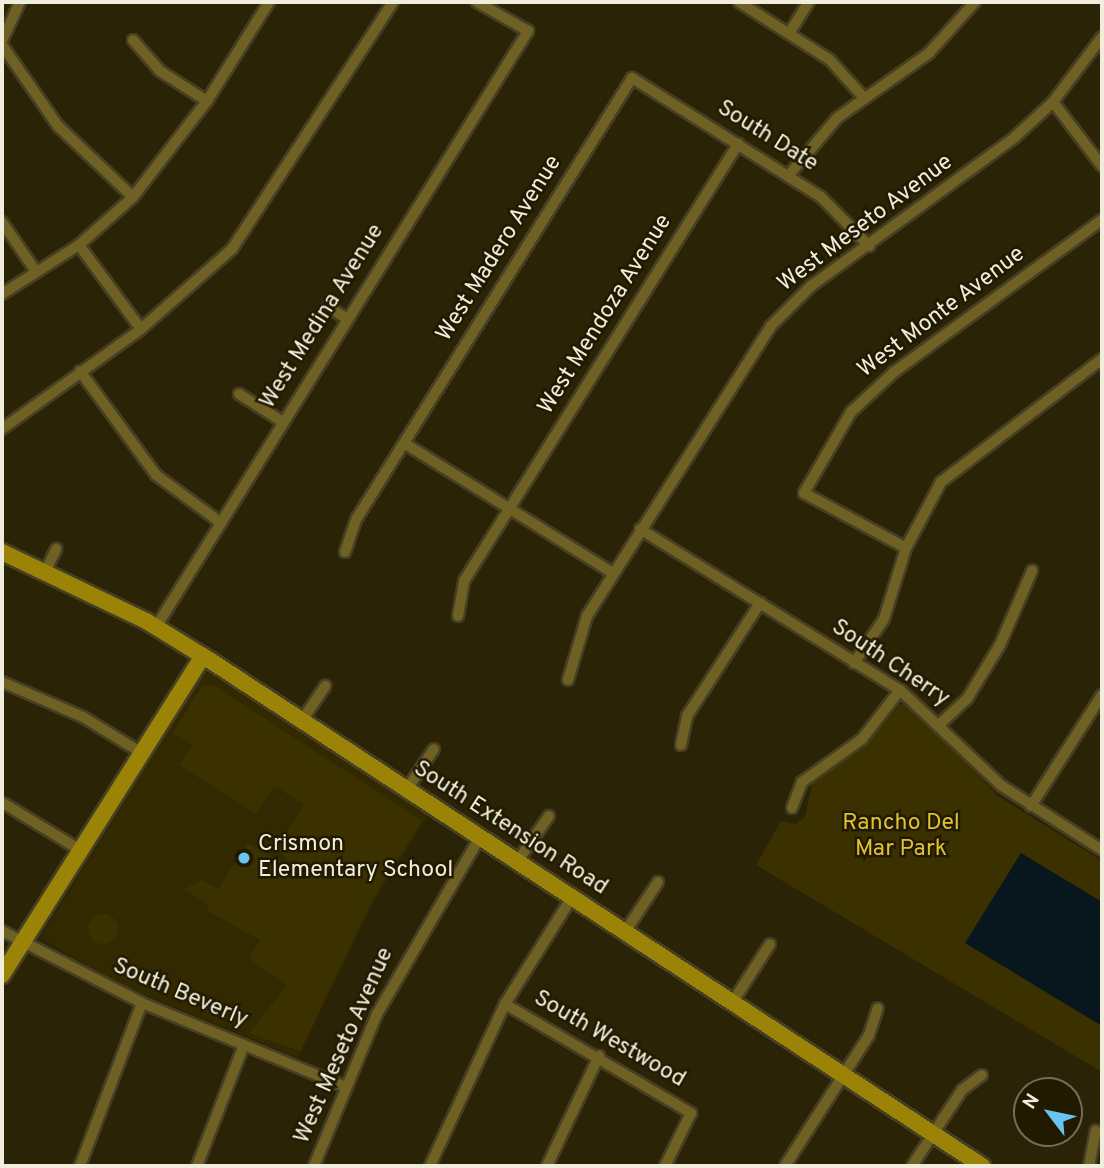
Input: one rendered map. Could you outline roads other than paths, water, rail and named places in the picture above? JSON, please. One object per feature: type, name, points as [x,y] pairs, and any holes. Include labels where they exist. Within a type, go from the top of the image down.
[{"type":"street","points":[[20,2],[2,43],[58,126],[133,197]]},
{"type":"street","points":[[2,294],[35,270],[79,245],[133,197],[207,101],[269,2]]},
{"type":"street","points":[[2,429],[79,371],[141,329],[232,249],[393,2]]},
{"type":"street","name":"West Medina Avenue","points":[[156,627],[528,31],[477,2]]},
{"type":"street","points":[[739,2],[790,32],[843,70],[865,99]]},
{"type":"street","points":[[790,32],[809,2]]},
{"type":"street","points":[[788,176],[814,140],[929,53],[975,2]]},
{"type":"street","name":"West Meseto Avenue","points":[[568,680],[587,616],[771,326],[811,286],[869,246],[1053,103],[1102,37]]},
{"type":"street","points":[[133,40],[160,71],[207,101]]},
{"type":"street","name":"South Date","points":[[632,78],[788,176],[844,216],[869,246]]},
{"type":"street","name":"West Madero Avenue","points":[[345,552],[357,518],[632,78]]},
{"type":"street","points":[[1053,103],[1102,166]]},
{"type":"street","name":"West Mendoza Avenue","points":[[458,616],[464,581],[738,144]]},
{"type":"street","name":"West Monte Avenue","points":[[906,548],[804,493],[870,391],[1102,220]]},
{"type":"street","points":[[2,222],[35,270]]},
{"type":"street","points":[[79,245],[141,329]]},
{"type":"street","points":[[328,307],[348,319]]},
{"type":"street","points":[[854,663],[884,619],[906,548],[941,482],[1102,359]]},
{"type":"street","points":[[79,371],[156,475],[221,523]]},
{"type":"street","points":[[239,394],[283,422]]},
{"type":"street","points":[[404,443],[613,573]]},
{"type":"street","name":"South Cherry","points":[[640,529],[900,691],[941,723],[972,761],[1031,806],[1102,850]]},
{"type":"street","points":[[44,575],[57,549]]},
{"type":"street","name":"South Extension Road","points":[[2,552],[44,575],[156,627],[203,656],[982,1166]]},
{"type":"street","points":[[941,723],[967,699],[1000,645],[1032,571]]},
{"type":"street","points":[[681,745],[687,716],[760,603]]},
{"type":"street","points":[[2,975],[203,656]]},
{"type":"street","points":[[2,682],[83,717],[142,752]]},
{"type":"street","points":[[303,719],[325,686]]},
{"type":"street","points":[[792,808],[802,782],[862,739],[900,691]]},
{"type":"street","points":[[1031,806],[1102,695]]},
{"type":"street","points":[[407,789],[434,749]]},
{"type":"street","points":[[3,803],[80,850]]},
{"type":"street","points":[[517,862],[549,816]]},
{"type":"street","name":"West Meseto Avenue","points":[[314,1166],[346,1087],[413,946],[480,836]]},
{"type":"street","points":[[625,932],[658,881]]},
{"type":"street","points":[[430,1166],[505,1004],[572,897]]},
{"type":"street","name":"South Beverly","points":[[2,931],[142,1003],[346,1087]]},
{"type":"street","points":[[732,1003],[770,944]]},
{"type":"street","points":[[80,1166],[142,1003]]},
{"type":"street","name":"South Westwood","points":[[505,1004],[599,1056],[691,1112],[665,1166]]},
{"type":"street","points":[[785,1166],[878,1008]]},
{"type":"street","points":[[197,1166],[244,1045]]},
{"type":"street","points":[[547,1166],[599,1056]]},
{"type":"street","points":[[912,1166],[962,1090],[982,1075]]},
{"type":"street","points":[[1088,1166],[1096,1130]]},
{"type":"place","name":"Crismon Elementary School","points":[[244,858]]},
{"type":"park label","name":"Rancho Del Mar Park","points":[[901,837]]}]
